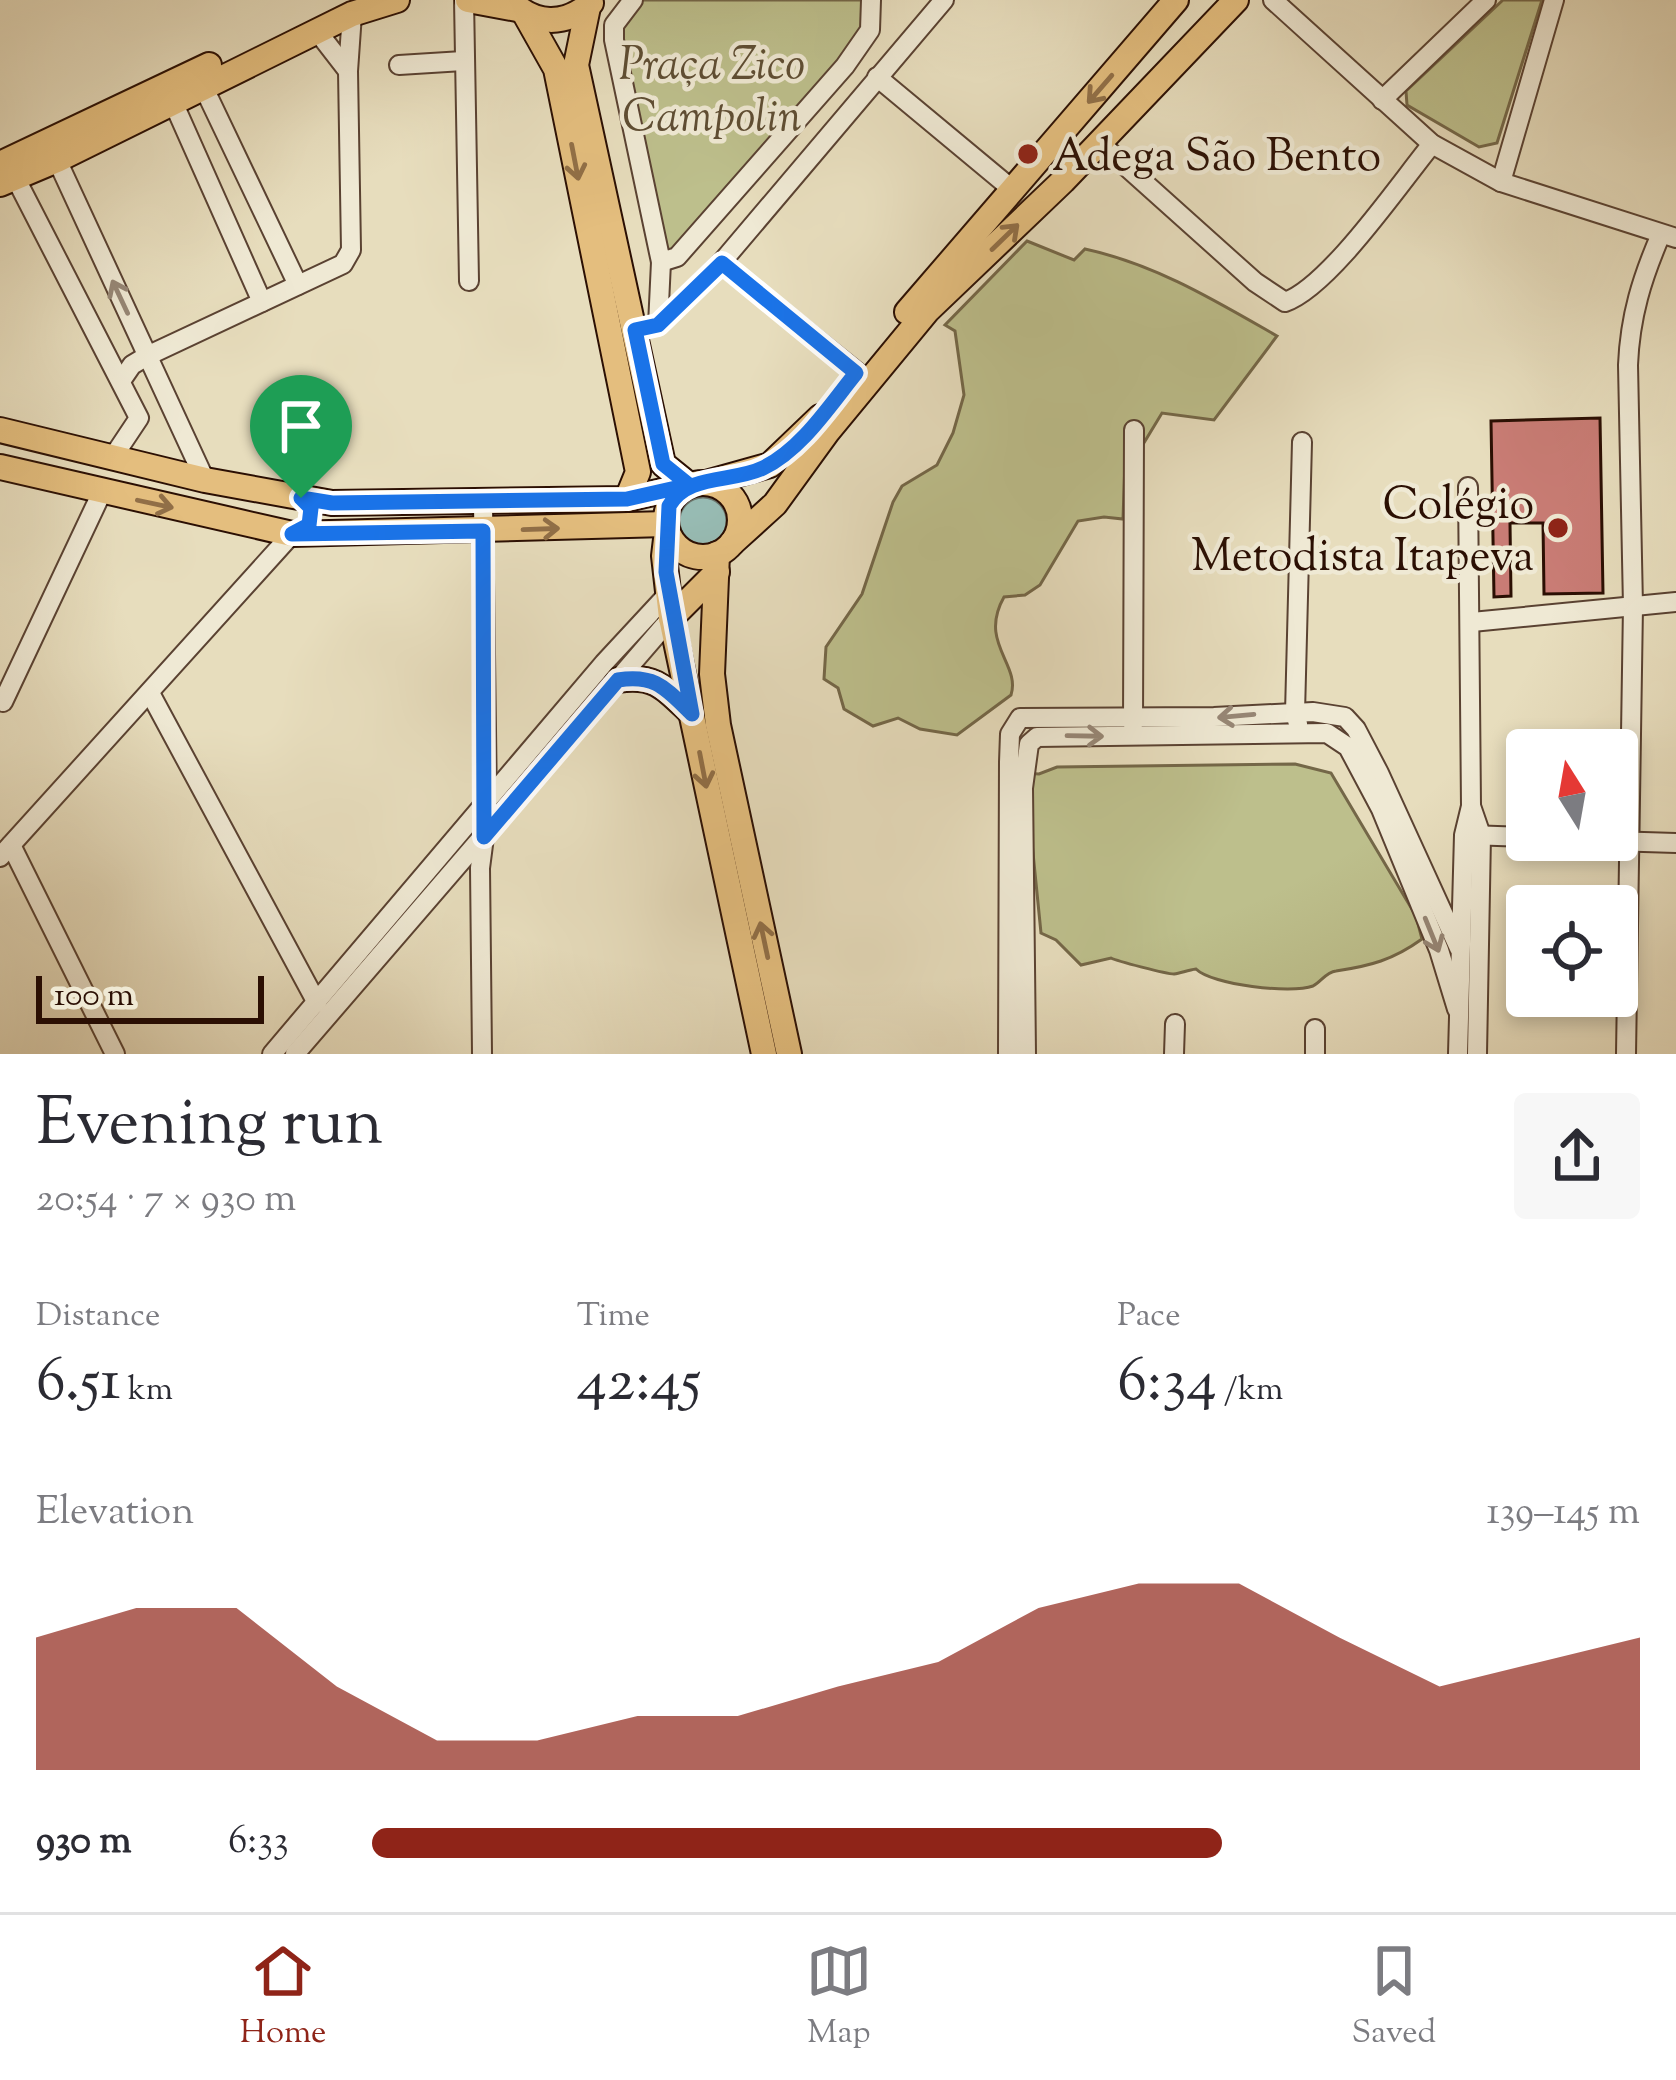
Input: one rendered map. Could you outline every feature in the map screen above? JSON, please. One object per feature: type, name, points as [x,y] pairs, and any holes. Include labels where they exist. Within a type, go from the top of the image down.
[{"type":"main road","points":[[5,175],[349,7],[397,0]]},
{"type":"main road","points":[[466,0],[558,21],[591,3]]},
{"type":"main road","points":[[0,430],[205,479],[332,503],[627,499],[756,472],[780,458],[812,427],[1176,0]]},
{"type":"main road","points":[[670,606],[775,504],[827,431],[927,310],[1100,143],[1236,0]]},
{"type":"main road","points":[[591,3],[576,65],[647,327],[663,464],[697,484],[727,491],[740,510],[741,522],[722,556],[712,654],[718,725],[789,1054]]},
{"type":"main road","points":[[5,175],[57,160],[317,31],[349,7]]},
{"type":"main road","points":[[517,8],[556,69],[638,472],[627,499]]},
{"type":"main road","points":[[0,467],[292,534],[667,528]]},
{"type":"main road","points":[[697,484],[674,497],[664,556],[670,606],[764,1054]]},
{"type":"main road","points":[[292,534],[309,525],[311,508],[301,498]]},
{"type":"main road","points":[[667,528],[676,546],[691,555],[722,556]]},
{"type":"main road","points":[[618,680],[639,676],[654,682],[692,714]]},
{"type":"street","points":[[466,0],[463,62],[469,280]]},
{"type":"street","points":[[633,0],[614,25],[614,40],[661,262],[647,327]]},
{"type":"street","points":[[661,262],[677,257],[845,67],[870,30],[871,0]]},
{"type":"street","points":[[647,327],[722,263],[944,0]]},
{"type":"street","points":[[1274,0],[1432,144],[1501,182],[1669,236],[1638,285],[1630,326],[1630,729]]},
{"type":"street","points":[[1382,100],[1486,0]]},
{"type":"street","points":[[1501,182],[1554,0]]},
{"type":"street","points":[[121,381],[132,365],[147,356],[343,264],[351,250],[349,7]]},
{"type":"street","points":[[317,31],[348,71]]},
{"type":"street","points":[[399,65],[463,62]]},
{"type":"street","points":[[877,77],[1013,190]]},
{"type":"street","points":[[203,86],[298,285]]},
{"type":"street","points":[[172,102],[262,302]]},
{"type":"street","points":[[1100,143],[1255,282],[1285,302],[1302,296],[1327,270],[1432,144]]},
{"type":"street","points":[[57,160],[205,479]]},
{"type":"street","points":[[5,175],[139,418],[113,457]]},
{"type":"street","points":[[722,263],[856,373]]},
{"type":"street","points":[[1133,738],[1134,430]]},
{"type":"street","points":[[1301,733],[1295,712],[1302,442]]},
{"type":"street","points":[[1468,487],[1478,1054]]},
{"type":"street","points":[[3,702],[102,493]]},
{"type":"street","points":[[482,1054],[480,868],[487,804],[483,503]]},
{"type":"street","points":[[115,1054],[6,851],[292,534]]},
{"type":"street","points":[[1472,622],[1676,602]]},
{"type":"street","points":[[295,1054],[618,680],[670,606]]},
{"type":"street","points":[[272,1054],[604,663],[670,606]]},
{"type":"street","points":[[150,693],[317,1003]]},
{"type":"street","points":[[1008,1054],[1008,780],[1013,723],[1034,715],[1214,718],[1331,712],[1345,717],[1356,728],[1459,949]]},
{"type":"street","points":[[1026,1054],[1023,788],[1029,744],[1037,737],[1327,733],[1348,747],[1403,862],[1457,1009]]},
{"type":"street","points":[[1458,1054],[1459,949],[1473,835]]},
{"type":"street","points":[[1473,835],[1506,836]]},
{"type":"street","points":[[1638,843],[1676,843]]},
{"type":"street","points":[[1626,1054],[1627,861]]},
{"type":"street","points":[[1174,1054],[1175,1024]]},
{"type":"street","points":[[1315,1029],[1315,1054]]},
{"type":"green space","name":"Praça Zico Campolin","points":[[634,0],[869,0],[869,29],[668,260],[615,40]]},
{"type":"green space","points":[[1503,0],[1542,0],[1497,143],[1479,147],[1407,105],[1406,91]]},
{"type":"green space","points":[[1027,241],[1074,260],[1085,249],[1136,264],[1277,336],[1214,420],[1162,413],[1142,446],[1126,434],[1123,519],[1078,521],[1040,585],[1025,595],[1004,597],[996,627],[1013,684],[1011,695],[957,735],[920,729],[898,718],[873,726],[844,709],[838,688],[824,679],[826,647],[862,594],[902,486],[937,465],[953,433],[964,395],[955,331],[945,325]]},
{"type":"green space","points":[[1295,764],[1331,773],[1416,916],[1422,939],[1381,961],[1332,972],[1313,986],[1288,989],[1234,984],[1196,969],[1174,974],[1111,958],[1081,965],[1056,940],[1041,933],[1025,773],[1057,767]]},
{"type":"water","points":[[703,497],[720,504],[727,521],[720,538],[703,545],[686,538],[679,521],[686,504]]},
{"type":"building","name":"Colégio Metodista Itapeva","points":[[1600,418],[1603,593],[1544,594],[1543,523],[1510,523],[1511,596],[1494,597],[1491,421]]},
{"type":"place","name":"Adega São Bento","points":[[1028,154]]},
{"type":"place","name":"Colégio Metodista Itapeva","points":[[1558,528]]},
{"type":"route","points":[[301,498],[311,508],[309,525],[292,534],[483,531],[484,837],[618,680],[639,676],[654,682],[692,714],[671,618],[664,556],[669,506],[689,485],[770,465],[812,427],[856,373],[722,263],[658,325],[635,330],[663,464],[689,485],[627,499],[332,503],[301,498]]}]
